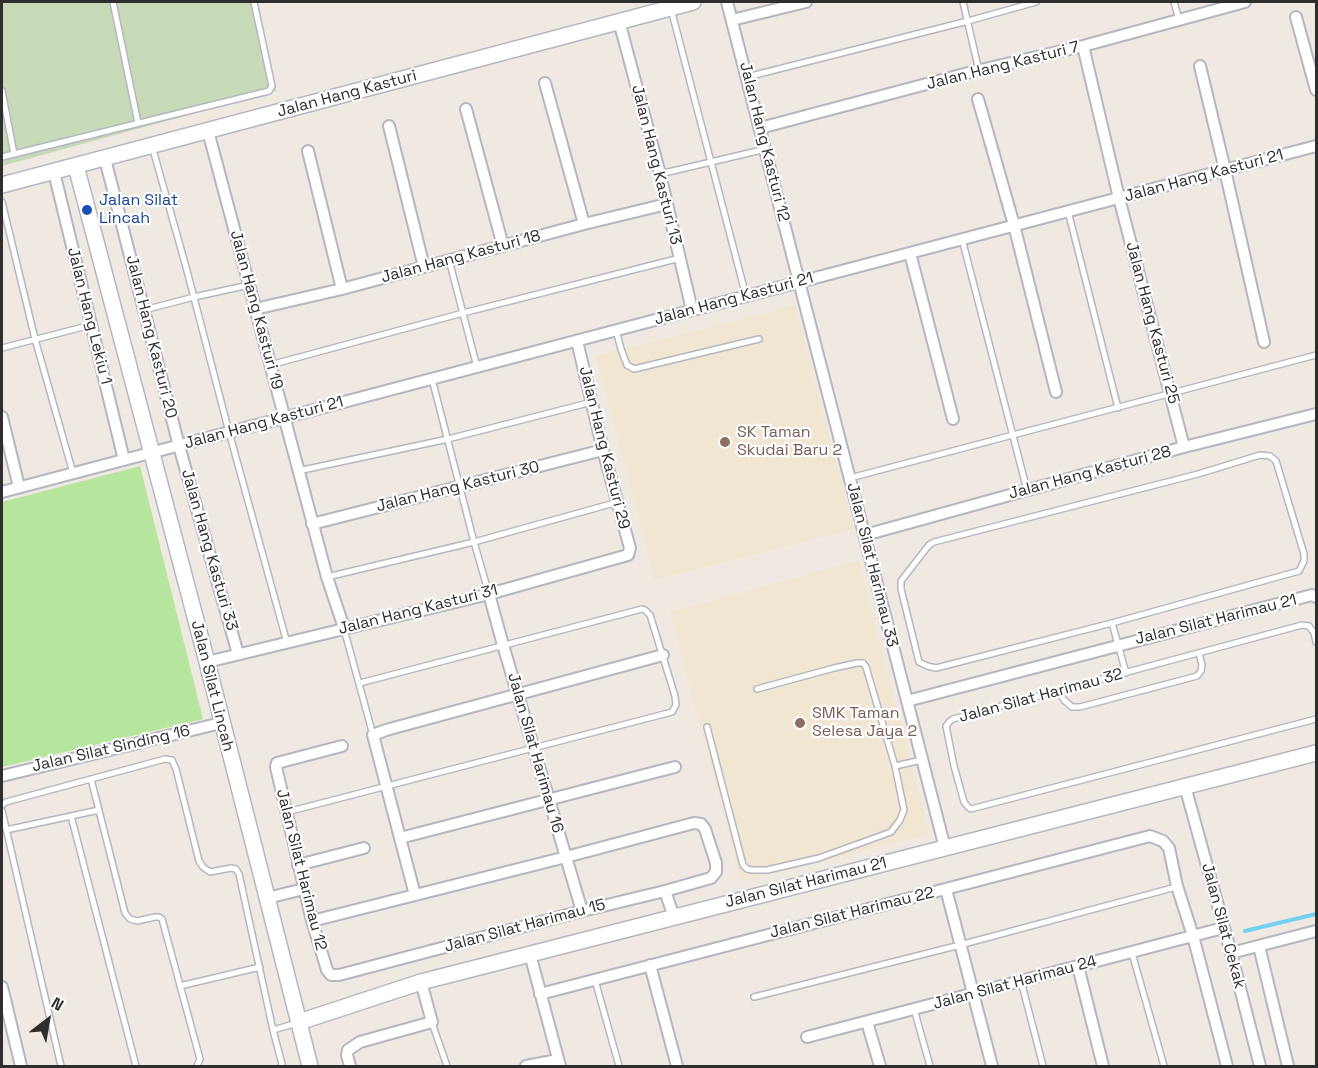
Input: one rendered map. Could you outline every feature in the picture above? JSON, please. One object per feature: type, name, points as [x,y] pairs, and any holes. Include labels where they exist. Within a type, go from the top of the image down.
[{"type":"street","name":"Jalan Hang Kasturi","points":[[2,185],[693,2]]},
{"type":"street","name":"Jalan Hang Kasturi 12","points":[[728,2],[800,282]]},
{"type":"street","points":[[732,20],[806,2]]},
{"type":"street","name":"Jalan Hang Kasturi 7","points":[[760,128],[1083,46],[1245,2]]},
{"type":"street","points":[[1296,17],[1317,90]]},
{"type":"street","name":"Jalan Hang Kasturi 13","points":[[619,21],[693,310]]},
{"type":"street","name":"Jalan Hang Kasturi 25","points":[[1083,46],[1119,198],[1184,447]]},
{"type":"street","points":[[1200,66],[1264,342]]},
{"type":"street","points":[[545,83],[584,224]]},
{"type":"street","points":[[978,99],[1014,225],[1056,393]]},
{"type":"street","points":[[466,109],[503,246]]},
{"type":"street","points":[[389,126],[424,267]]},
{"type":"street","name":"Jalan Hang Kasturi 19","points":[[208,131],[312,524],[344,628]]},
{"type":"street","name":"Jalan Hang Kasturi 21","points":[[2,492],[1317,146]]},
{"type":"street","points":[[308,151],[342,289]]},
{"type":"street","name":"Jalan Hang Kasturi 20","points":[[105,159],[179,446]]},
{"type":"street","name":"Jalan Silat Lincah","points":[[76,166],[207,662],[310,1066]]},
{"type":"street","name":"Jalan Hang Lekiu 1","points":[[54,172],[124,460]]},
{"type":"street","name":"Jalan Hang Kasturi 18","points":[[255,309],[342,289],[667,204]]},
{"type":"street","points":[[910,253],[953,419]]},
{"type":"street","name":"Jalan Silat Harimau 33","points":[[800,282],[945,848]]},
{"type":"street","name":"Jalan Hang Kasturi 29","points":[[577,341],[603,450],[630,548],[628,555]]},
{"type":"street","name":"Jalan Hang Kasturi 28","points":[[865,535],[1184,447],[1317,414]]},
{"type":"street","points":[[2,417],[19,487]]},
{"type":"street","name":"Jalan Hang Kasturi 33","points":[[179,446],[238,654]]},
{"type":"street","name":"Jalan Hang Kasturi 30","points":[[312,524],[603,450]]},
{"type":"street","name":"Jalan Hang Kasturi 31","points":[[207,662],[489,594],[628,555]]},
{"type":"street","name":"Jalan Silat Harimau 16","points":[[489,594],[582,911]]},
{"type":"street","name":"Jalan Silat Harimau 21","points":[[907,700],[1312,595],[1317,597]]},
{"type":"street","points":[[415,895],[373,735],[663,655]]},
{"type":"street","name":"Jalan Silat Sinding 16","points":[[2,776],[221,723]]},
{"type":"street","name":"Jalan Silat Harimau 12","points":[[331,975],[327,970],[312,921],[276,767],[277,763],[342,746]]},
{"type":"street","name":"Jalan Silat Harimau 21","points":[[299,1022],[421,982],[1317,753]]},
{"type":"street","points":[[400,838],[675,767]]},
{"type":"street","name":"Jalan Silat Cekak","points":[[1185,786],[1260,1066]]},
{"type":"street","name":"Jalan Silat Harimau 15","points":[[331,975],[339,975],[665,891],[711,878],[716,872],[716,863],[704,826],[698,823],[566,857]]},
{"type":"street","name":"Jalan Silat Harimau 22","points":[[540,994],[1150,836],[1163,841],[1169,848],[1177,886]]},
{"type":"street","points":[[298,865],[364,848]]},
{"type":"street","points":[[312,921],[566,857]]},
{"type":"street","points":[[1177,886],[1227,1066]]},
{"type":"street","points":[[267,898],[304,889]]},
{"type":"street","points":[[946,889],[992,1066]]},
{"type":"street","points":[[665,891],[674,917]]},
{"type":"street","name":"Jalan Silat Harimau 24","points":[[807,1037],[1223,928]]},
{"type":"street","points":[[1231,953],[1316,932]]},
{"type":"street","points":[[1259,946],[1288,1066]]},
{"type":"street","points":[[526,1066],[559,1063],[530,954]]},
{"type":"street","points":[[650,965],[677,1066]]},
{"type":"street","points":[[1078,966],[1103,1066]]},
{"type":"street","points":[[350,1066],[348,1050],[360,1042],[432,1022],[421,982]]},
{"type":"street","points":[[2,992],[21,1066]]},
{"type":"street","points":[[867,1022],[880,1066]]},
{"type":"lane","points":[[113,2],[138,123]]},
{"type":"lane","points":[[2,157],[269,91],[272,86],[254,2]]},
{"type":"lane","points":[[963,2],[979,71]]},
{"type":"lane","points":[[747,77],[1036,2]]},
{"type":"lane","points":[[1174,2],[1179,20]]},
{"type":"lane","points":[[670,8],[746,296]]},
{"type":"lane","points":[[2,91],[14,154]]},
{"type":"lane","points":[[152,146],[287,643]]},
{"type":"lane","points":[[660,174],[766,149]]},
{"type":"lane","points":[[2,202],[35,339],[73,473]]},
{"type":"lane","points":[[1068,211],[1118,408]]},
{"type":"lane","points":[[962,239],[1027,490]]},
{"type":"lane","points":[[270,365],[680,258]]},
{"type":"lane","points":[[449,260],[477,367]]},
{"type":"lane","points":[[144,310],[249,285]]},
{"type":"lane","points":[[2,348],[91,325]]},
{"type":"lane","points":[[616,330],[627,365],[634,369],[759,339]]},
{"type":"lane","points":[[850,478],[1317,355]]},
{"type":"lane","points":[[432,379],[489,594]]},
{"type":"lane","points":[[298,471],[448,439],[592,402]]},
{"type":"lane","points":[[1260,455],[1270,456],[1276,461],[1304,554],[1304,561],[1299,571],[1112,623],[936,668],[919,662],[901,581],[929,545],[934,542],[1198,474],[1260,455]]},
{"type":"lane","points":[[327,577],[474,542],[618,502]]},
{"type":"lane","points":[[286,812],[672,712],[676,705],[650,615],[642,609],[360,683]]},
{"type":"lane","points":[[1112,623],[1126,673]]},
{"type":"lane","name":"Jalan Silat Harimau 32","points":[[1317,642],[1309,626],[1302,625],[953,719],[947,723],[946,729],[964,802],[968,807],[975,808],[1317,719]]},
{"type":"lane","points":[[344,628],[373,735]]},
{"type":"lane","points":[[1059,691],[1072,707],[1080,707],[1197,676],[1202,665],[1199,653]]},
{"type":"lane","points":[[707,727],[743,865],[752,870],[767,870],[819,858],[891,832],[904,810],[895,766],[863,663],[834,668],[757,689]]},
{"type":"lane","points":[[2,805],[6,802],[165,759],[172,760],[202,867],[210,872],[231,868],[239,874],[281,1066]]},
{"type":"lane","points":[[895,766],[922,760]]},
{"type":"lane","points":[[91,779],[125,913],[130,919],[137,921],[155,917],[162,919],[200,1059],[197,1066]]},
{"type":"lane","points":[[6,830],[99,810]]},
{"type":"lane","points":[[2,811],[61,1066]]},
{"type":"lane","points":[[71,816],[136,1066]]},
{"type":"lane","points":[[754,997],[960,945],[1177,886]]},
{"type":"lane","points":[[1132,952],[1164,1066]]},
{"type":"lane","points":[[180,986],[260,967]]},
{"type":"lane","points":[[595,980],[619,1066]]},
{"type":"lane","points":[[1021,981],[1043,1066]]},
{"type":"lane","points":[[914,1009],[930,1066]]},
{"type":"lane","points":[[273,1030],[299,1022]]},
{"type":"lane","points":[[432,1022],[447,1066]]},
{"type":"shaded area","name":"SK Taman Skudai Baru 2","points":[[795,305],[854,529],[655,580],[596,356]]},
{"type":"shaded area","name":"SMK Taman Selesa Jaya 2","points":[[859,560],[929,834],[741,882],[670,612]]},
{"type":"green space","points":[[2,2],[258,2],[276,91],[2,166]]},
{"type":"green space","points":[[140,466],[203,719],[2,767],[2,502]]},
{"type":"waterway","points":[[1245,931],[1316,914]]},
{"type":"place","name":"Jalan Silat Lincah","points":[[87,210]]},
{"type":"place","name":"SK Taman Skudai Baru 2","points":[[725,442]]},
{"type":"place","name":"SMK Taman Selesa Jaya 2","points":[[800,723]]}]
